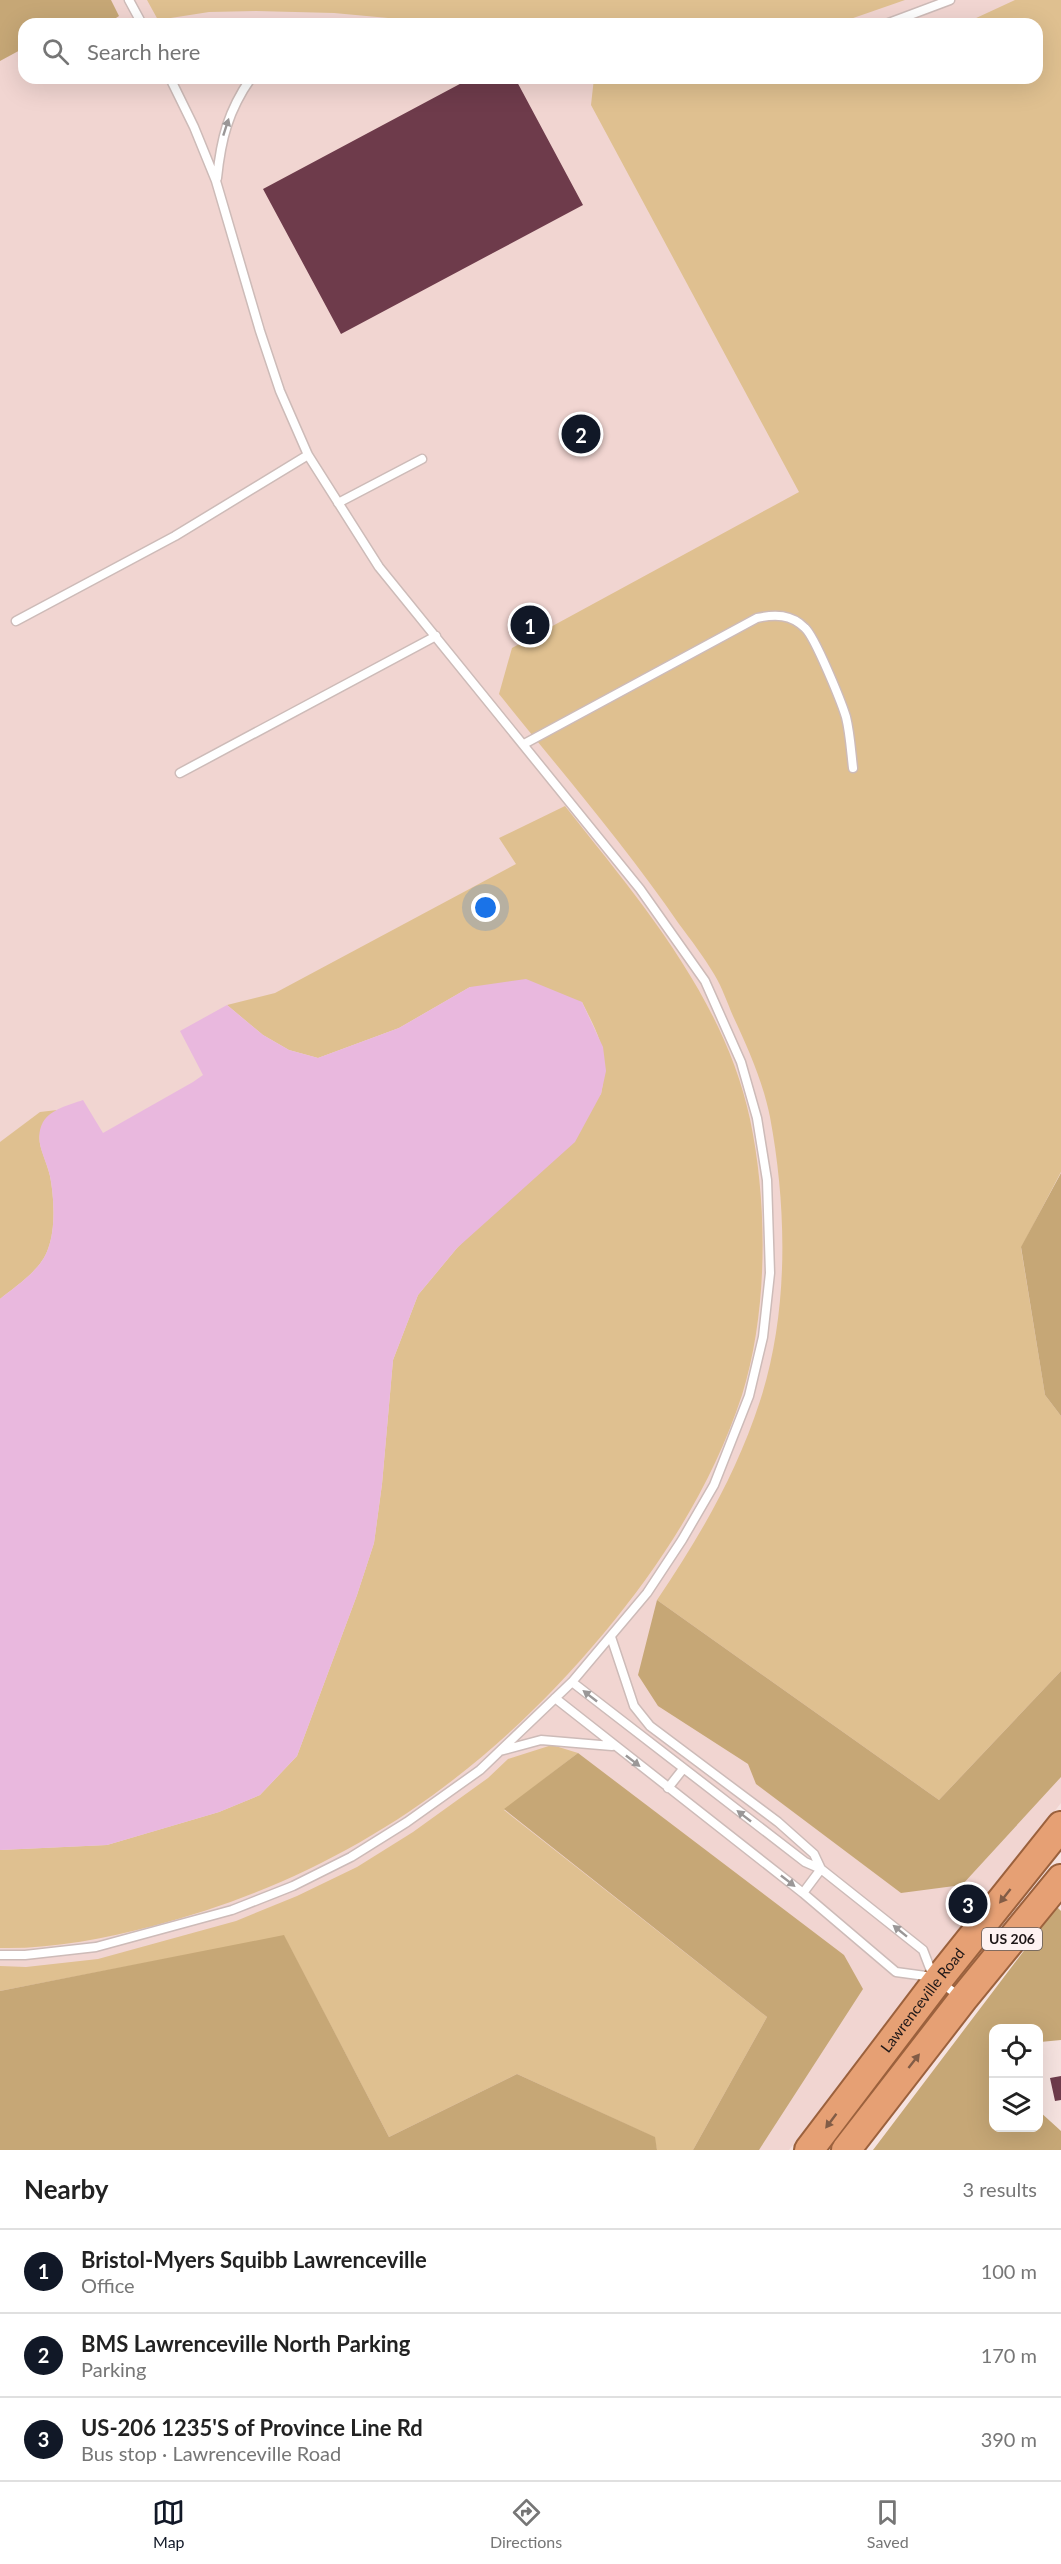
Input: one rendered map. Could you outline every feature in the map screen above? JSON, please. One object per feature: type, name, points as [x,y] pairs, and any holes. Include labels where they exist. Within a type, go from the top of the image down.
[{"type":"highway","name":"Lawrenceville Road","points":[[809,2150],[936,1979],[1061,1826]]},
{"type":"highway","name":"Lawrenceville Road","points":[[846,2150],[963,1999],[1061,1879]]},
{"type":"lane","points":[[129,0],[139,18]]},
{"type":"lane","points":[[901,18],[950,0]]},
{"type":"lane","points":[[0,1955],[25,1955],[96,1947],[232,1910],[293,1886],[351,1857],[407,1822],[480,1770],[572,1682],[648,1593],[682,1540],[714,1485],[749,1396],[763,1336],[770,1274],[767,1180],[757,1118],[741,1062],[705,981],[640,889],[379,567],[308,455],[280,391],[216,181],[194,127],[173,84]]},
{"type":"lane","points":[[216,181],[220,144],[231,109],[247,84]]},
{"type":"lane","points":[[16,621],[176,536],[308,455]]},
{"type":"lane","points":[[338,503],[422,459]]},
{"type":"lane","points":[[524,744],[757,618],[774,614],[791,618],[806,629],[814,644],[846,718],[853,768]]},
{"type":"lane","points":[[180,773],[436,636]]},
{"type":"lane","points":[[611,1637],[634,1706],[650,1726],[778,1822],[814,1854],[821,1869]]},
{"type":"lane","points":[[572,1682],[805,1862],[821,1869],[922,1950],[936,1979]]},
{"type":"lane","points":[[555,1698],[803,1893],[896,1972],[936,1979],[963,1999]]},
{"type":"lane","points":[[500,1751],[542,1740],[614,1746]]},
{"type":"lane","points":[[668,1788],[683,1769]]},
{"type":"lane","points":[[803,1893],[821,1869]]},
{"type":"shaded area","points":[[0,0],[1061,0],[1061,1172],[1021,1248],[1045,1395],[1061,1416],[1061,1803],[789,2150],[0,2150]]},
{"type":"shaded area","points":[[0,0],[111,0],[119,16],[116,18],[18,18],[18,51],[0,61]]},
{"type":"shaded area","points":[[147,0],[905,0],[853,18],[388,18],[334,13],[256,11],[209,12],[157,18]]},
{"type":"shaded area","points":[[1015,0],[1061,0],[1061,1172],[1021,1248],[1045,1395],[1061,1416],[1061,1671],[939,1800],[657,1600],[688,1552],[728,1480],[760,1401],[769,1367],[776,1332],[782,1260],[780,1187],[770,1117],[754,1065],[722,989],[710,968],[614,836],[499,694],[512,648],[799,492],[591,105],[593,84],[1043,84],[1043,18],[976,18]]},
{"type":"shaded area","points":[[565,806],[650,915],[700,992],[721,1032],[738,1075],[750,1119],[760,1186],[762,1222],[761,1294],[757,1329],[742,1395],[730,1428],[701,1491],[666,1550],[626,1606],[557,1686],[508,1734],[456,1777],[402,1816],[345,1851],[285,1880],[221,1905],[153,1926],[96,1939],[39,1947],[0,1948],[0,1850],[107,1845],[219,1812],[260,1795],[297,1756],[374,1543],[382,1484],[393,1360],[418,1295],[457,1248],[601,1094],[604,1067],[601,1046],[582,1002],[470,987],[399,1028],[318,1058],[289,1050],[263,1035],[227,1005],[275,993],[516,864],[499,838]]},
{"type":"shaded area","points":[[526,979],[582,1002],[603,1047],[606,1071],[601,1094],[575,1142],[457,1248],[418,1295],[393,1360],[382,1484],[374,1543],[297,1756],[260,1795],[219,1812],[107,1845],[0,1850],[0,1299],[34,1271],[45,1257],[51,1241],[53,1203],[50,1176],[39,1136],[43,1122],[55,1111],[83,1100],[103,1133],[193,1082],[203,1075],[180,1031],[227,1005],[263,1035],[289,1050],[318,1058],[399,1028],[470,987]]},
{"type":"shaded area","points":[[57,1110],[48,1119],[40,1134],[41,1148],[50,1176],[54,1212],[51,1241],[45,1257],[34,1271],[0,1299],[0,1142],[40,1112]]},
{"type":"shaded area","points":[[1061,1173],[1061,1416],[1045,1395],[1021,1247]]},
{"type":"shaded area","points":[[657,1600],[939,1800],[1061,1671],[1061,1777],[962,1885],[901,1893],[756,1784],[748,1764],[658,1706],[638,1675]]},
{"type":"shaded area","points":[[552,1745],[578,1753],[504,1810],[767,2017],[693,2150],[657,2150],[654,2137],[517,2074],[389,2137],[284,1936],[0,1991],[0,1966],[26,1967],[98,1959],[236,1921],[297,1896],[357,1867],[413,1832],[488,1778],[508,1759]]},
{"type":"shaded area","points":[[578,1753],[844,1955],[863,1989],[759,2150],[693,2150],[767,2017],[504,1809]]},
{"type":"shaded area","points":[[1057,1907],[1061,1911],[1061,2040],[1043,2042],[1043,2024],[989,2024],[989,2132],[1043,2132],[1043,2115],[1061,2131],[1061,2150],[873,2150]]},
{"type":"shaded area","points":[[284,1935],[389,2137],[517,2074],[655,2137],[657,2150],[0,2150],[0,1991]]},
{"type":"building","points":[[460,84],[518,84],[583,205],[341,334],[263,189]]},
{"type":"building","points":[[1061,2076],[1061,2100],[1055,2101],[1050,2078]]},
{"type":"place","name":"BMS Lawrenceville North Parking","points":[[581,434]]},
{"type":"place","name":"Bristol-Myers Squibb Lawrenceville","points":[[530,625]]},
{"type":"place","name":"US-206 1235'S of Province Line Rd","points":[[968,1904]]}]
